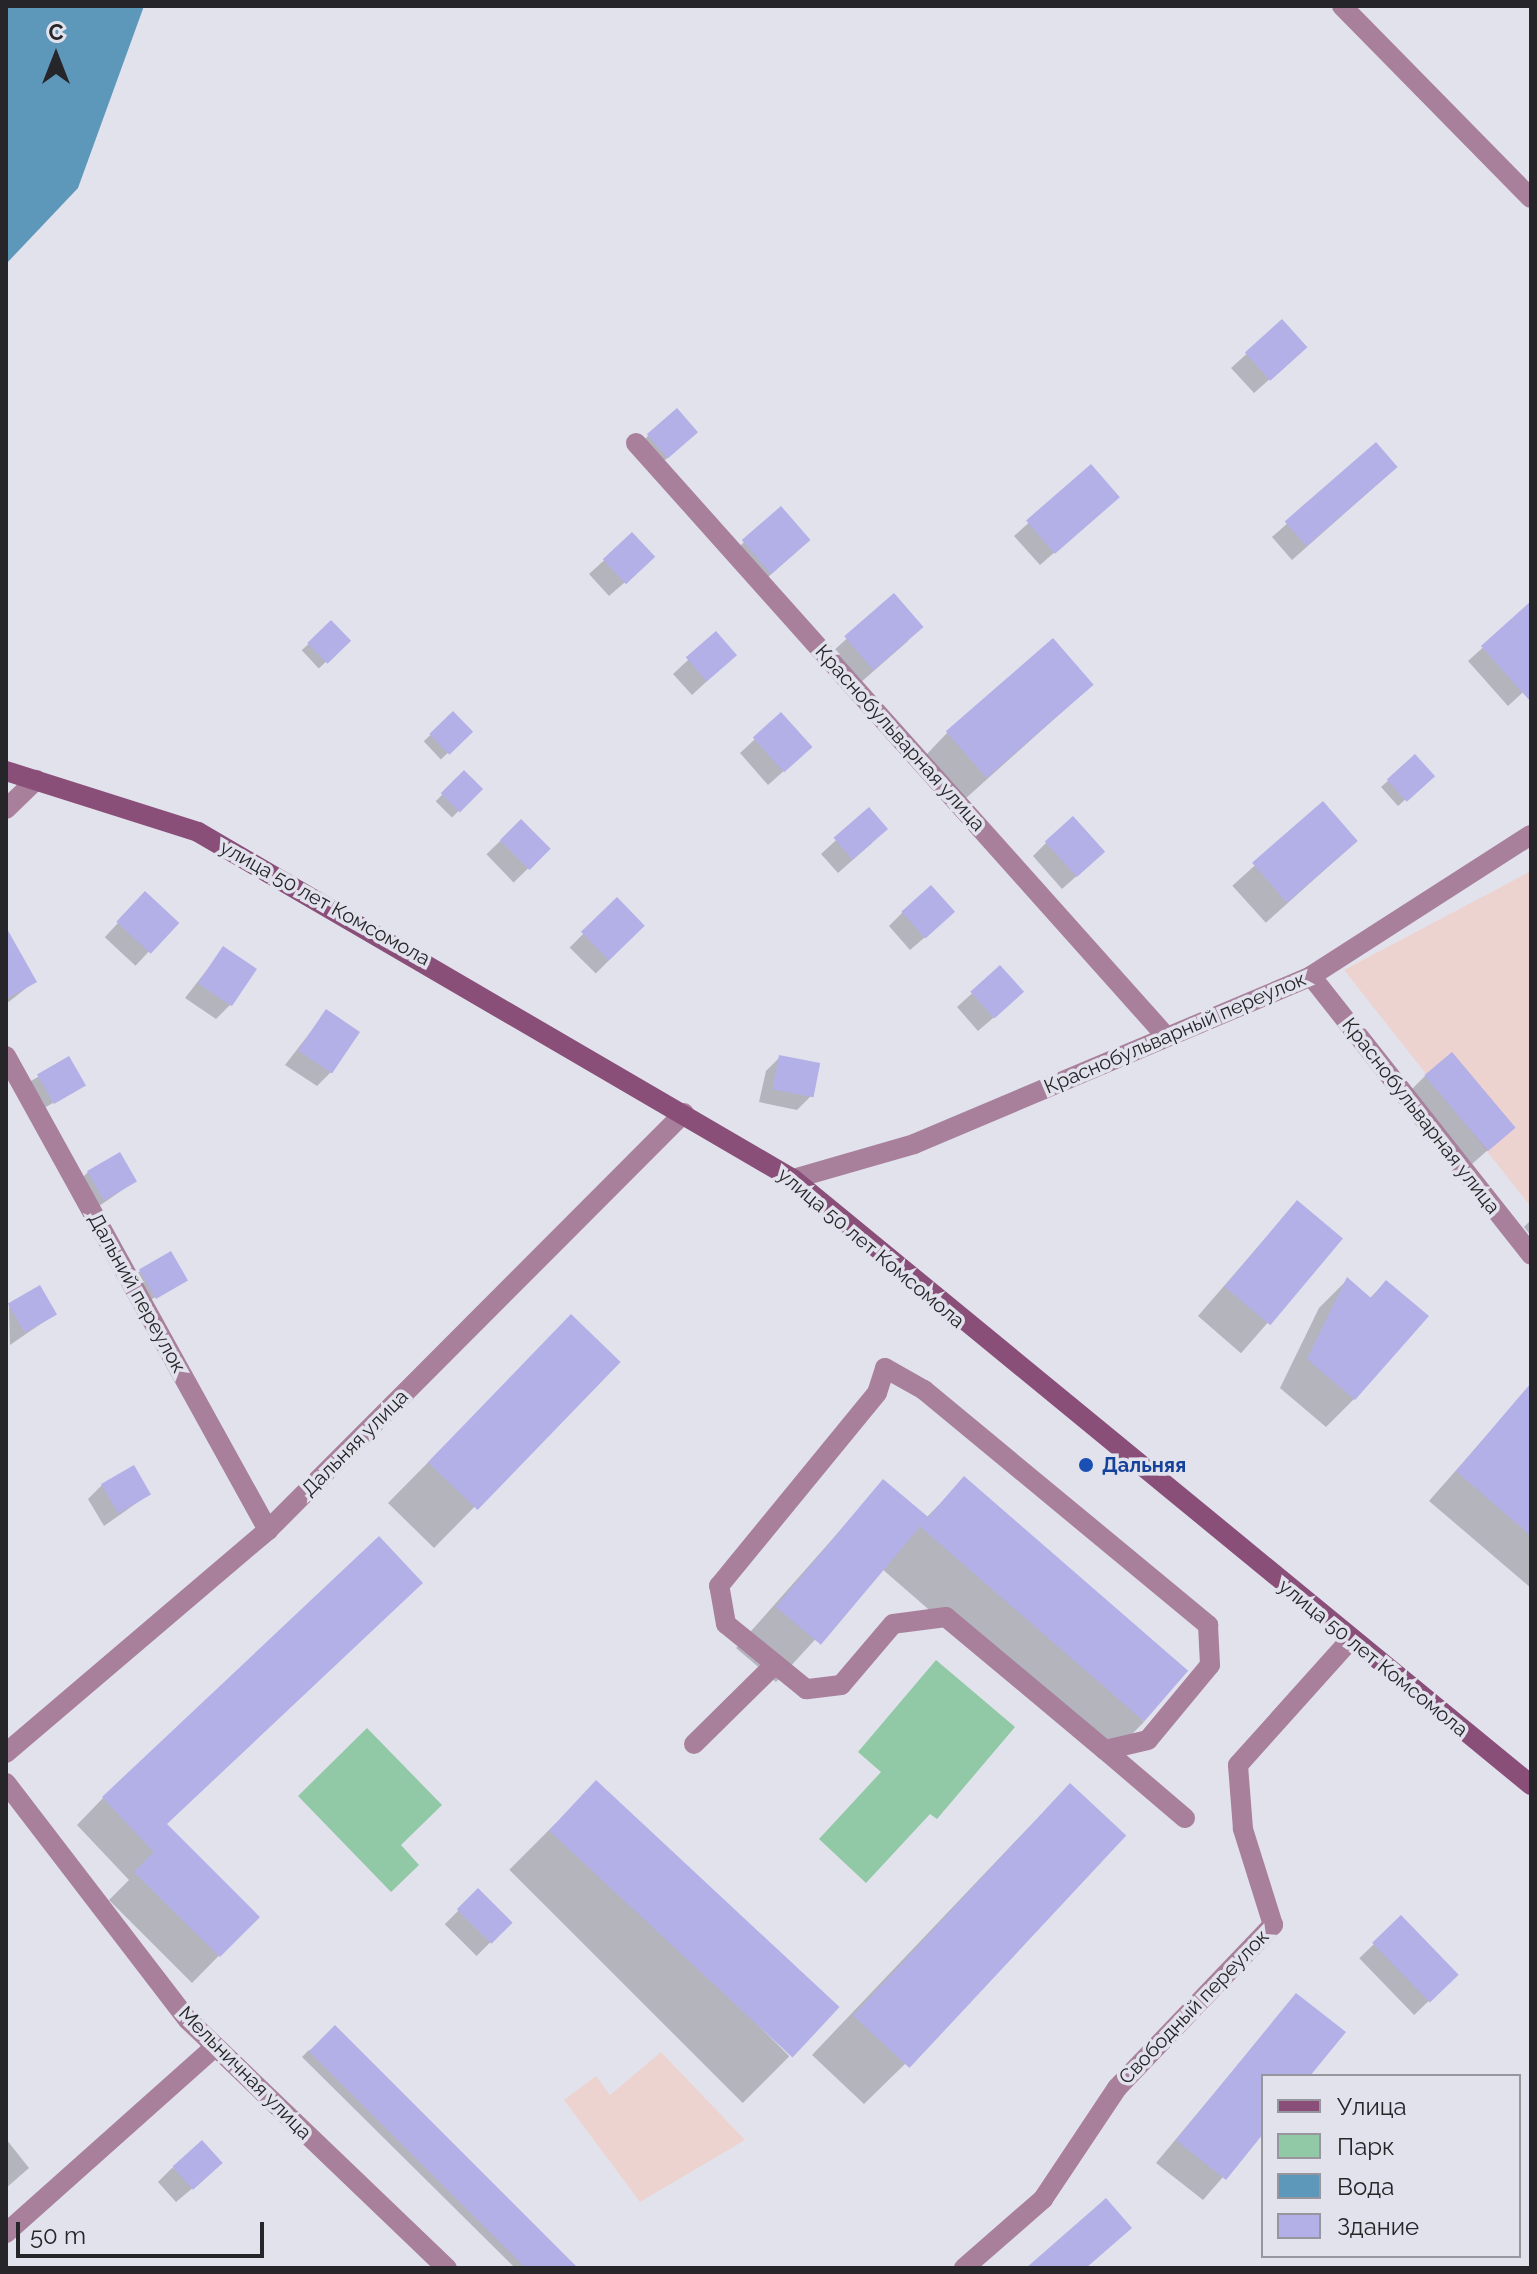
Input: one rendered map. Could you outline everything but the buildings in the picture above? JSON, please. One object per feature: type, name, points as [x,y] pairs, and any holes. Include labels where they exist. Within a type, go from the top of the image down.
[{"type":"street","points":[[1342,6],[1531,198]]},
{"type":"street","name":"Краснобульварная улица","points":[[636,443],[1164,1034]]},
{"type":"street","name":"улица 50 лет Комсомола","points":[[6,771],[198,832],[793,1179],[1350,1640],[1531,1785]]},
{"type":"street","points":[[6,809],[36,780]]},
{"type":"street","name":"Краснобульварный переулок","points":[[793,1179],[914,1144],[1164,1034],[1311,976],[1531,835]]},
{"type":"street","name":"Краснобульварная улица","points":[[1311,976],[1531,1255]]},
{"type":"street","name":"Дальний переулок","points":[[6,1056],[268,1530]]},
{"type":"street","name":"Дальняя улица","points":[[6,1753],[268,1530],[684,1113]]},
{"type":"street","points":[[1105,1750],[1148,1740],[1210,1665],[1208,1625],[924,1390],[885,1368],[877,1393],[719,1586],[726,1624],[806,1689],[841,1685],[893,1624],[946,1617],[1185,1818]]},
{"type":"street","name":"Свободный переулок","points":[[964,2268],[1043,2199],[1117,2088],[1273,1925],[1243,1829],[1238,1765],[1350,1640]]},
{"type":"street","points":[[694,1744],[775,1664]]},
{"type":"street","name":"Мельничная улица","points":[[6,1783],[214,2048],[447,2268]]},
{"type":"street","points":[[6,2233],[214,2048]]},
{"type":"shaded area","points":[[1531,871],[1531,1207],[1344,970]]},
{"type":"shaded area","points":[[661,2052],[745,2140],[640,2202],[564,2100],[596,2076],[610,2095]]},
{"type":"green space","points":[[936,1660],[1015,1727],[937,1819],[930,1814],[866,1883],[819,1839],[881,1772],[858,1752]]},
{"type":"green space","points":[[367,1728],[442,1805],[401,1845],[419,1865],[391,1892],[298,1796]]},
{"type":"water","points":[[6,6],[144,6],[78,188],[6,264]]},
{"type":"place","name":"Дальняя","points":[[1086,1465]]}]
